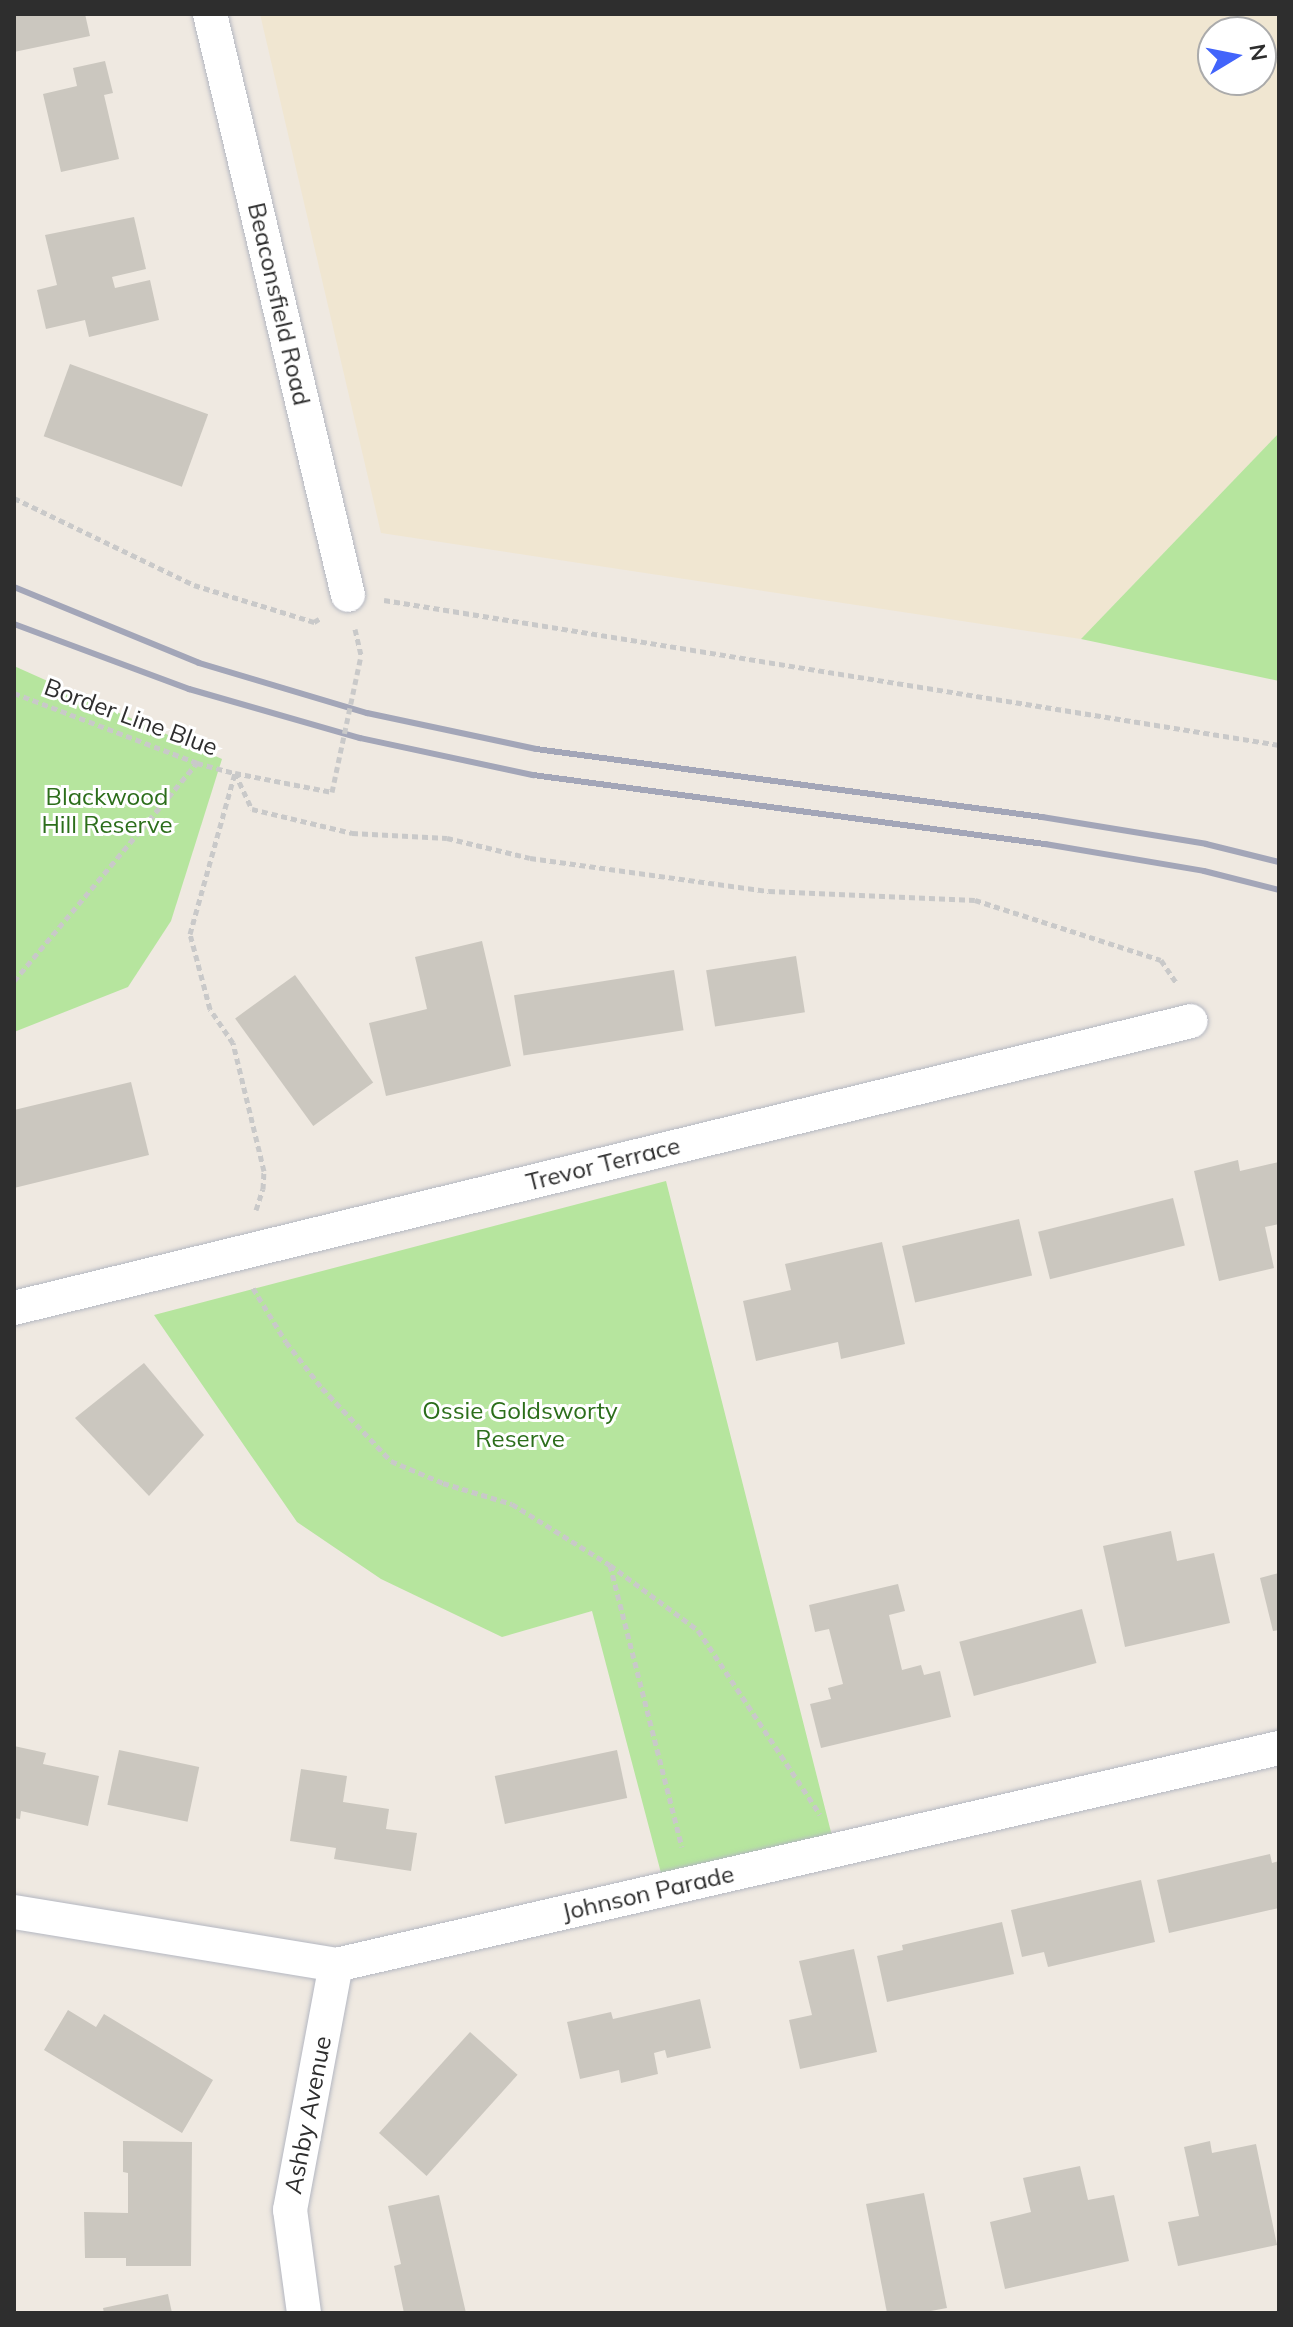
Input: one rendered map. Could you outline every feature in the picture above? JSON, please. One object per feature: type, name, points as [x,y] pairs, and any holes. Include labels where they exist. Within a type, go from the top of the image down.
[{"type":"street","name":"Beaconsfield Road","points":[[210,14],[348,595]]},
{"type":"street","name":"Trevor Terrace","points":[[14,1308],[1191,1021]]},
{"type":"street","name":"Johnson Parade","points":[[14,1912],[336,1965],[1279,1748]]},
{"type":"street","name":"Ashby Avenue","points":[[304,2313],[290,2210],[336,1965]]},
{"type":"path","points":[[14,498],[194,585],[314,622],[348,595],[1279,745]]},
{"type":"path","name":"Border Line Blue","points":[[14,693],[197,763],[332,792],[361,655]]},
{"type":"path","points":[[14,981],[197,763]]},
{"type":"path","points":[[235,773],[252,809],[352,833],[447,838],[530,858],[769,891],[975,900],[1161,960],[1182,991],[1191,1021]]},
{"type":"path","points":[[235,773],[190,934],[210,1009],[233,1043],[264,1171],[263,1189],[255,1212],[244,1219]]},
{"type":"path","points":[[233,1254],[286,1342],[322,1388],[391,1461],[443,1483],[512,1504],[610,1565],[698,1630],[842,1848]]},
{"type":"path","points":[[610,1565],[691,1883]]},
{"type":"shaded area","points":[[260,14],[1279,14],[1279,433],[1081,639],[381,533]]},
{"type":"green space","points":[[1279,433],[1279,681],[1081,639]]},
{"type":"green space","name":"Blackwood Hill Reserve","points":[[14,666],[222,759],[171,921],[128,987],[14,1032]]},
{"type":"green space","name":"Ossie Goldsworty Reserve","points":[[666,1181],[832,1836],[661,1873],[592,1611],[502,1637],[381,1579],[297,1522],[154,1315]]},
{"type":"building","points":[[14,14],[85,14],[90,36],[14,52]]},
{"type":"building","points":[[105,61],[113,93],[104,95],[119,159],[61,172],[43,94],[77,86],[73,68]]},
{"type":"building","points":[[134,217],[146,269],[112,277],[115,288],[150,280],[159,320],[89,337],[85,320],[46,329],[37,290],[57,285],[45,235]]},
{"type":"building","points":[[70,364],[208,414],[182,487],[44,436]]},
{"type":"building","points":[[482,941],[511,1066],[386,1096],[369,1023],[427,1009],[415,957]]},
{"type":"building","points":[[796,956],[805,1012],[715,1027],[706,970]]},
{"type":"building","points":[[674,970],[684,1030],[524,1056],[514,995]]},
{"type":"building","points":[[295,975],[373,1083],[313,1126],[235,1018]]},
{"type":"building","points":[[131,1082],[149,1155],[14,1188],[14,1110]]},
{"type":"building","points":[[1238,1160],[1240,1171],[1279,1162],[1279,1224],[1265,1227],[1274,1268],[1219,1281],[1194,1171]]},
{"type":"building","points":[[1173,1198],[1185,1246],[1050,1279],[1038,1232]]},
{"type":"building","points":[[1019,1219],[1032,1276],[915,1303],[902,1246]]},
{"type":"building","points":[[882,1242],[905,1344],[841,1359],[838,1342],[756,1361],[743,1301],[791,1290],[785,1264]]},
{"type":"building","points":[[144,1363],[204,1435],[149,1496],[75,1418]]},
{"type":"building","points":[[1171,1531],[1177,1561],[1214,1553],[1230,1623],[1125,1647],[1103,1546]]},
{"type":"building","points":[[1279,1573],[1279,1630],[1273,1631],[1260,1578]]},
{"type":"building","points":[[898,1584],[905,1611],[889,1615],[902,1670],[921,1665],[924,1675],[940,1671],[951,1717],[821,1748],[810,1704],[831,1699],[828,1688],[843,1684],[829,1629],[815,1632],[809,1605]]},
{"type":"building","points":[[1082,1609],[1096,1663],[974,1696],[959,1642]]},
{"type":"building","points":[[14,1746],[46,1753],[43,1764],[99,1776],[88,1826],[21,1811],[20,1819],[14,1818]]},
{"type":"building","points":[[119,1750],[199,1767],[188,1822],[107,1805]]},
{"type":"building","points":[[617,1750],[627,1798],[505,1824],[495,1776]]},
{"type":"building","points":[[301,1769],[347,1776],[343,1802],[389,1809],[386,1829],[417,1833],[411,1871],[334,1859],[336,1848],[290,1841]]},
{"type":"building","points":[[1270,1854],[1272,1863],[1279,1861],[1279,1908],[1169,1933],[1157,1880]]},
{"type":"building","points":[[1141,1880],[1155,1942],[1048,1967],[1044,1952],[1022,1957],[1011,1910]]},
{"type":"building","points":[[1002,1922],[1014,1974],[887,2002],[877,1956],[903,1950],[902,1945]]},
{"type":"building","points":[[854,1949],[877,2052],[800,2069],[789,2020],[812,2015],[799,1961]]},
{"type":"building","points":[[700,1999],[711,2048],[667,2058],[665,2050],[654,2053],[658,2074],[621,2083],[619,2070],[580,2079],[567,2022],[611,2012],[613,2019]]},
{"type":"building","points":[[68,2010],[96,2027],[104,2014],[213,2080],[182,2133],[44,2050]]},
{"type":"building","points":[[470,2032],[518,2075],[427,2176],[379,2133]]},
{"type":"building","points":[[123,2141],[192,2142],[191,2266],[126,2266],[126,2258],[85,2258],[84,2212],[128,2213],[128,2173],[123,2172]]},
{"type":"building","points":[[1210,2141],[1212,2153],[1256,2144],[1277,2245],[1178,2266],[1168,2222],[1199,2216],[1184,2147]]},
{"type":"building","points":[[1080,2166],[1088,2200],[1114,2195],[1129,2261],[1005,2289],[990,2222],[1031,2212],[1023,2178]]},
{"type":"building","points":[[924,2193],[947,2308],[920,2313],[887,2313],[866,2204]]},
{"type":"building","points":[[439,2195],[466,2313],[404,2313],[394,2266],[401,2264],[388,2206]]},
{"type":"building","points":[[168,2294],[172,2313],[104,2313],[103,2308]]},
{"type":"railway","points":[[14,587],[199,663],[367,713],[536,749],[1042,817],[1206,844],[1279,862]]},
{"type":"railway","points":[[14,624],[189,689],[360,738],[533,775],[1045,844],[1204,871],[1279,890]]}]
